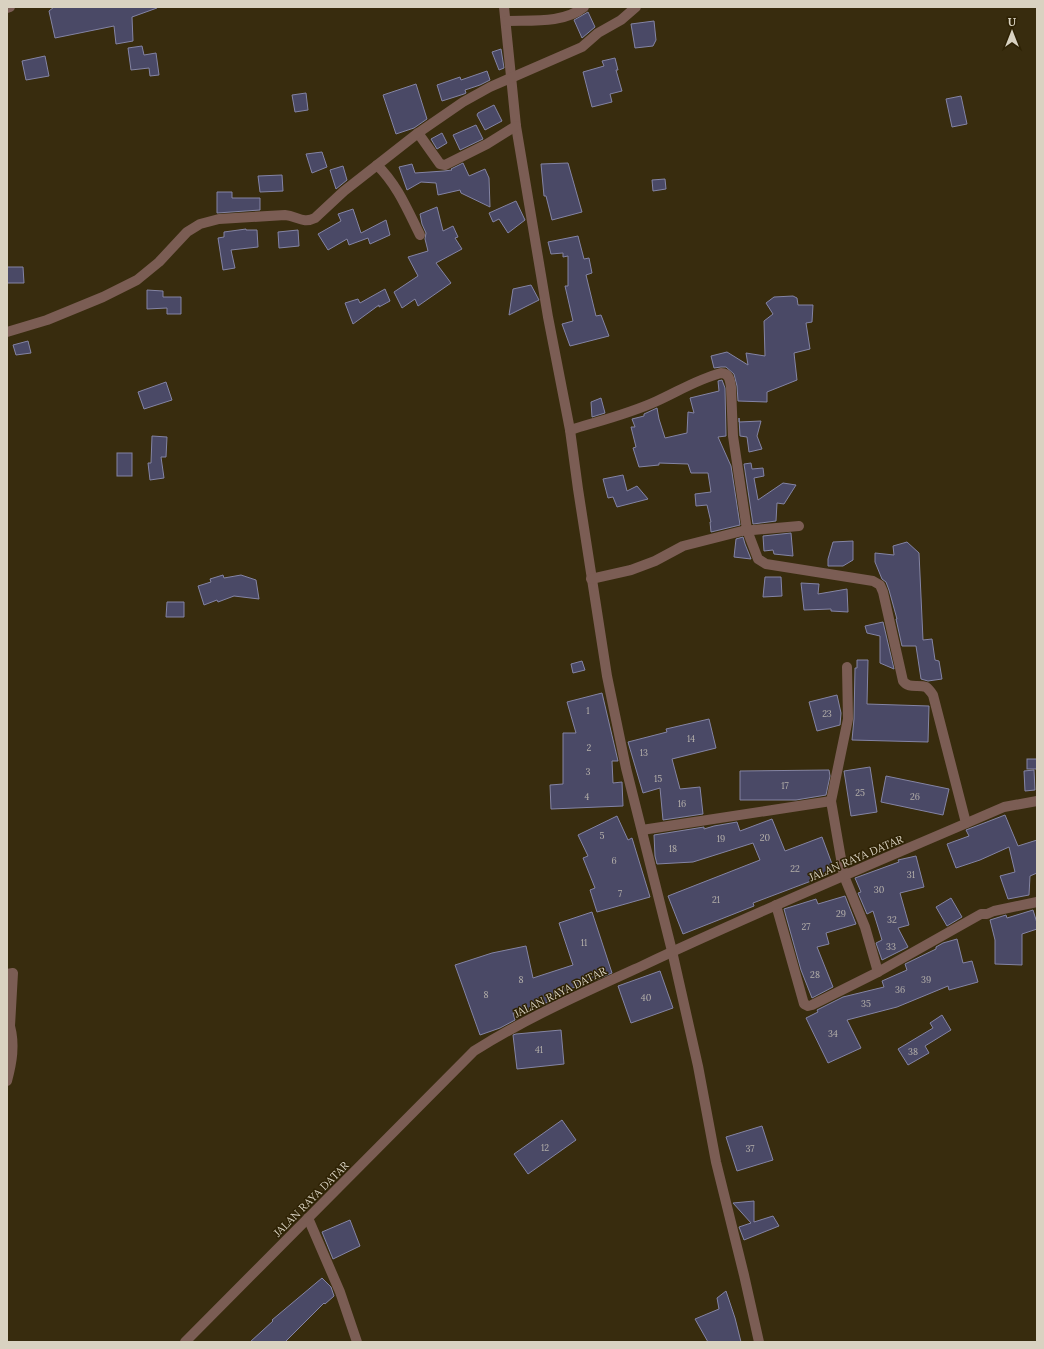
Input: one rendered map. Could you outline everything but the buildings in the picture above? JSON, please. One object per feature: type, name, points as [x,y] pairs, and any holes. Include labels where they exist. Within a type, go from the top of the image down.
[{"type":"street","points":[[504,7],[516,126],[548,317],[570,430],[591,579],[611,696],[626,768],[672,951],[698,1066],[716,1162],[759,1342]]},
{"type":"street","points":[[506,20],[559,18],[584,7]]},
{"type":"street","points":[[7,332],[46,320],[103,297],[137,280],[159,262],[187,232],[200,224],[219,219],[285,215],[292,215],[302,220],[309,221],[315,218],[344,191],[418,133],[463,102],[490,87],[582,47],[598,33],[621,20],[636,7]]},
{"type":"street","points":[[418,133],[440,164],[446,165],[487,144],[516,126]]},
{"type":"street","points":[[378,165],[388,175],[420,235]]},
{"type":"street","points":[[570,430],[612,418],[656,401],[700,379],[725,373],[730,380],[731,387],[733,436],[747,530],[758,559],[766,564],[873,581],[880,585],[883,592],[903,681],[911,686],[925,687],[929,689],[933,695],[966,824]]},
{"type":"street","points":[[591,579],[631,570],[655,561],[683,546],[747,530],[798,526]]},
{"type":"street","points":[[847,667],[848,719],[831,801],[844,876],[865,927],[878,972]]},
{"type":"street","points":[[642,830],[831,801]]},
{"type":"street","name":"JALAN RAYA DATAR","points":[[185,1342],[474,1051],[493,1039],[555,1006],[672,951],[1004,807],[1037,801]]},
{"type":"street","points":[[776,905],[806,1006],[812,1005],[878,972],[981,914],[987,914],[994,911],[1037,902]]},
{"type":"street","points":[[7,974],[12,973],[8,1026],[13,1037],[12,1063],[7,1081]]},
{"type":"street","points":[[308,1218],[340,1292],[357,1342]]}]
